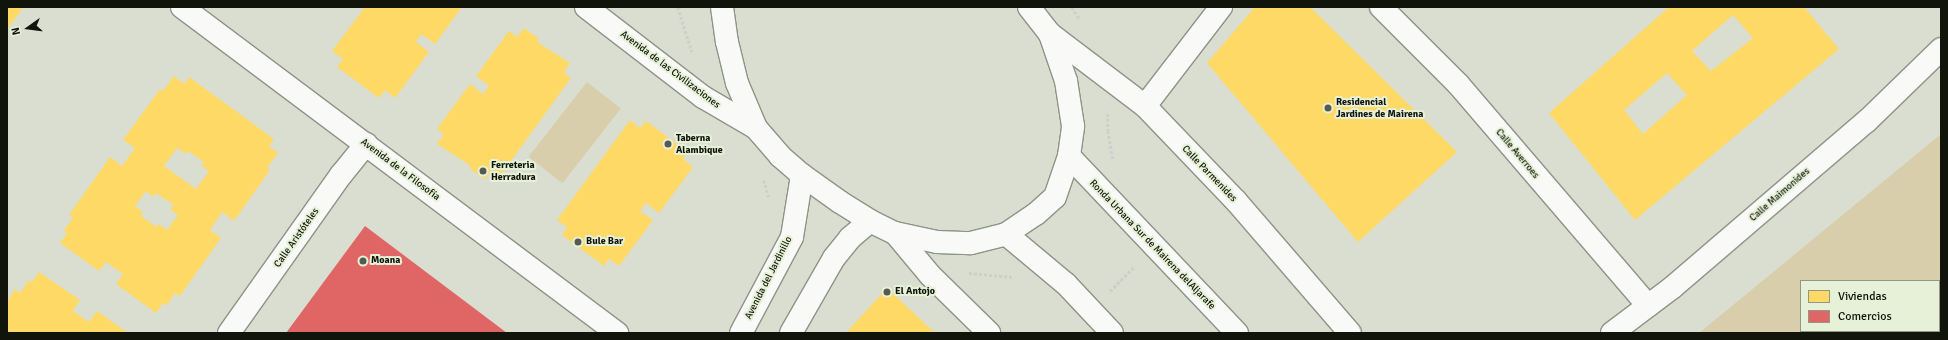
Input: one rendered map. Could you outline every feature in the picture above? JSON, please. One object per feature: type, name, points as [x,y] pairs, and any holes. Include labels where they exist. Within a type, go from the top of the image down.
[{"type":"street","name":"Avenida de la Filosofía","points":[[182,7],[617,333]]},
{"type":"street","name":"Avenida de las Civilizaciones","points":[[586,7],[704,97],[756,128]]},
{"type":"street","points":[[722,7],[727,42],[737,83],[756,128],[780,156],[802,175],[840,202],[895,233],[937,242],[971,243],[1006,234],[1036,214],[1055,197],[1069,156],[1073,126],[1067,89],[1050,34],[1029,7]]},
{"type":"street","points":[[1145,106],[1221,7]]},
{"type":"street","name":"Calle Averroes","points":[[1381,7],[1458,84],[1648,306]]},
{"type":"street","name":"Calle Parmenides","points":[[1050,34],[1145,106],[1236,201],[1350,333]]},
{"type":"street","name":"Calle Maimonides","points":[[1612,333],[1673,287],[1867,120],[1941,49]]},
{"type":"street","name":"Calle Aristóteles","points":[[229,333],[341,175],[366,144]]},
{"type":"street","name":"Ronda Urbana Sur de Mairena delAljarafe","points":[[1069,156],[1091,182],[1155,246],[1237,333]]},
{"type":"street","name":"Avenida del Jardinillo","points":[[741,333],[792,236],[802,175]]},
{"type":"street","points":[[791,333],[834,258],[850,238],[870,220]]},
{"type":"street","points":[[895,233],[930,275],[989,333]]},
{"type":"street","points":[[1006,234],[1066,284],[1112,333]]},
{"type":"path","points":[[1072,7],[1082,24]]},
{"type":"path","points":[[1110,80],[1108,131],[1113,160],[1117,166]]},
{"type":"path","points":[[1091,310],[1155,246]]},
{"type":"shaded area","points":[[587,82],[621,108],[562,183],[529,157]]},
{"type":"shaded area","points":[[1941,134],[1941,333],[1699,333]]},
{"type":"building: Viviendas","points":[[7,7],[24,7],[7,29]]},
{"type":"building: Viviendas","points":[[365,7],[462,7],[435,44],[421,34],[416,42],[429,52],[395,98],[385,90],[379,98],[337,67],[343,59],[332,51]]},
{"type":"building: Viviendas","name":"Residencial Jardines de Mairena","points":[[1255,7],[1310,7],[1457,152],[1358,242],[1207,63]]},
{"type":"building: Viviendas","points":[[1669,7],[1804,7],[1839,49],[1635,220],[1549,113]],"holes":[[[1733,15],[1753,38],[1711,71],[1692,51]],[[1667,73],[1687,95],[1643,134],[1624,110]]]},
{"type":"building: Viviendas","points":[[524,28],[539,39],[537,42],[570,63],[564,73],[571,78],[500,176],[492,169],[485,179],[469,168],[471,166],[437,144],[444,134],[437,129],[470,84],[483,94],[489,86],[476,76],[509,31],[517,37]]},
{"type":"building: Viviendas","points":[[174,76],[184,84],[189,77],[274,139],[269,146],[278,153],[267,168],[270,170],[234,221],[222,212],[210,230],[221,238],[180,296],[175,293],[167,305],[163,303],[156,313],[116,284],[123,274],[106,262],[99,271],[60,243],[67,233],[64,230],[73,218],[69,215],[110,157],[122,166],[135,148],[123,140],[160,89],[163,91]],"holes":[[[177,148],[186,154],[188,151],[204,162],[201,165],[209,171],[196,189],[164,166]],[[146,191],[153,197],[156,193],[174,205],[170,209],[178,215],[167,230],[159,224],[156,227],[141,216],[143,212],[135,206]]]},
{"type":"building: Viviendas","points":[[630,120],[640,128],[646,121],[688,152],[683,159],[693,167],[659,213],[646,203],[640,211],[653,220],[619,266],[609,259],[604,266],[562,235],[567,227],[557,220]]},
{"type":"building: Viviendas","points":[[39,272],[80,300],[73,311],[89,322],[97,311],[128,333],[7,333],[7,302],[15,289],[20,293],[29,280],[32,282]]},
{"type":"building: Viviendas","points":[[887,288],[935,333],[846,333]]},
{"type":"building: Comercios","points":[[365,226],[507,333],[286,333]]},
{"type":"place","name":"Residencial Jardines de Mairena","points":[[1328,108]]},
{"type":"place","name":"Taberna Alambique","points":[[668,144]]},
{"type":"place","name":"Ferreteria Herradura","points":[[483,171]]},
{"type":"place","name":"Bule Bar","points":[[578,242]]},
{"type":"place","name":"Moana","points":[[363,261]]},
{"type":"place","name":"El Antojo","points":[[887,292]]}]
